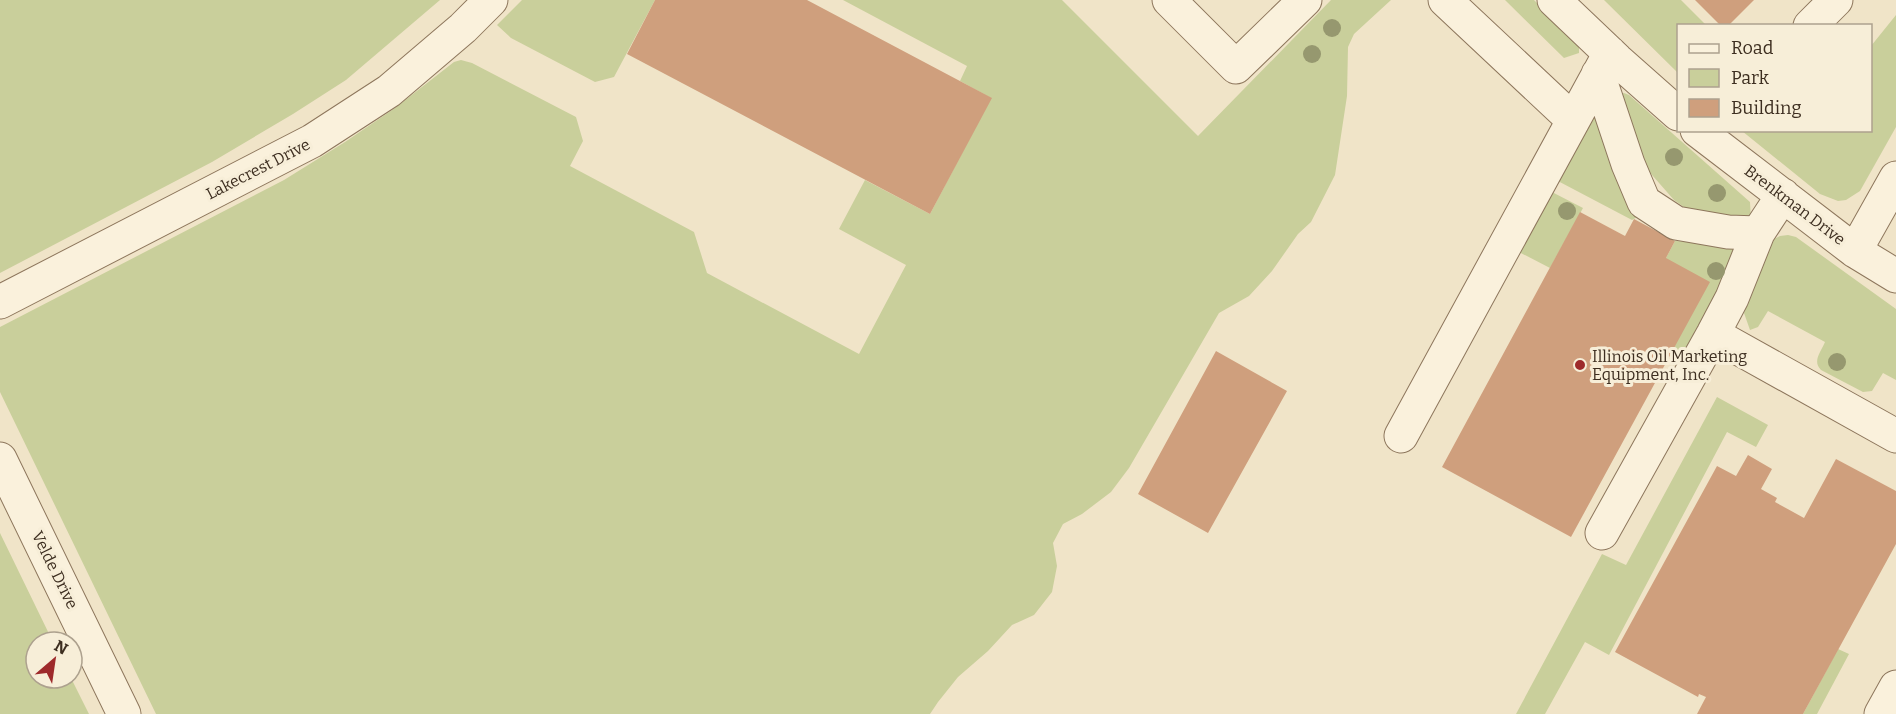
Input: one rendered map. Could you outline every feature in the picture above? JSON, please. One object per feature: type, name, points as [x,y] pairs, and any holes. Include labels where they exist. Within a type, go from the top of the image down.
[{"type":"street","name":"Lakecrest Drive","points":[[0,302],[312,141],[389,91],[463,28],[491,0]]},
{"type":"street","points":[[1169,0],[1236,67],[1305,0]]},
{"type":"street","points":[[1445,0],[1573,120]]},
{"type":"street","points":[[1554,0],[1604,64],[1677,113]]},
{"type":"street","points":[[1812,24],[1836,0]]},
{"type":"street","points":[[1401,436],[1604,64]]},
{"type":"street","points":[[1604,64],[1628,164],[1644,202],[1676,223],[1728,232],[1758,232]]},
{"type":"street","name":"Brenkman Drive","points":[[1706,133],[1855,251],[1896,276]]},
{"type":"street","points":[[1855,251],[1896,178]]},
{"type":"street","points":[[1602,533],[1732,298],[1758,232],[1783,195]]},
{"type":"street","points":[[1713,334],[1896,436]]},
{"type":"street","name":"Velde Drive","points":[[0,459],[124,714]]},
{"type":"street","points":[[1881,714],[1896,687]]},
{"type":"green space","points":[[0,0],[440,0],[346,80],[293,114],[212,162],[0,273]]},
{"type":"green space","points":[[522,0],[655,0],[614,77],[595,82],[511,38],[497,25]]},
{"type":"green space","points":[[843,0],[1062,0],[1198,136],[1331,0],[1391,0],[1354,34],[1348,47],[1347,96],[1335,175],[1311,222],[1298,234],[1272,271],[1249,296],[1219,313],[1129,468],[1111,492],[1082,514],[1063,524],[1053,543],[1057,566],[1052,592],[1034,615],[1012,625],[988,651],[958,677],[930,714],[156,714],[0,392],[0,327],[284,180],[345,142],[395,108],[454,62],[461,60],[472,63],[576,117],[583,141],[570,166],[694,232],[707,273],[859,354],[906,265],[839,229],[865,180],[930,214],[991,98],[960,81],[967,66]]},
{"type":"green space","points":[[1505,0],[1534,0],[1579,45],[1579,53],[1564,58]]},
{"type":"green space","points":[[1604,0],[1681,0],[1705,24],[1677,24],[1677,72]]},
{"type":"green space","points":[[1896,15],[1896,127],[1860,191],[1846,200],[1838,201],[1820,194],[1743,132],[1872,132],[1872,45]]},
{"type":"green space","points":[[1624,93],[1750,202],[1751,220],[1691,212],[1674,200],[1645,167],[1620,94]]},
{"type":"green space","points":[[1599,103],[1637,217],[1632,220],[1556,180]]},
{"type":"green space","points":[[1550,191],[1583,208],[1550,268],[1517,251]]},
{"type":"green space","points":[[1788,235],[1796,237],[1896,309],[1896,380],[1883,373],[1872,391],[1863,392],[1821,370],[1817,360],[1825,342],[1768,311],[1758,327],[1750,330],[1744,313],[1749,291],[1772,240]]},
{"type":"green space","points":[[1748,239],[1683,356],[1672,350],[1666,258],[1675,241],[1716,243]]},
{"type":"green space","points":[[1717,397],[1768,425],[1756,447],[1727,432],[1609,655],[1585,642],[1545,714],[1516,714],[1602,554],[1626,565]]},
{"type":"green space","points":[[0,533],[47,630],[24,630],[24,690],[77,690],[89,714],[0,714]]},
{"type":"green space","points":[[1838,649],[1849,654],[1817,714],[1803,714]]},
{"type":"building","points":[[655,0],[807,0],[992,98],[930,214],[627,54]]},
{"type":"building","points":[[1695,0],[1754,0],[1730,24],[1719,24]]},
{"type":"building","points":[[1580,212],[1625,236],[1634,219],[1675,241],[1666,258],[1710,282],[1571,537],[1442,467]]},
{"type":"building","points":[[1216,351],[1287,391],[1208,533],[1138,494]]},
{"type":"building","points":[[1748,455],[1772,469],[1761,489],[1777,498],[1775,502],[1804,518],[1836,459],[1896,491],[1896,544],[1803,714],[1697,714],[1706,697],[1699,694],[1698,697],[1615,652],[1717,466],[1736,476]]},
{"type":"place","name":"Illinois Oil Marketing Equipment, Inc.","points":[[1580,365]]}]
